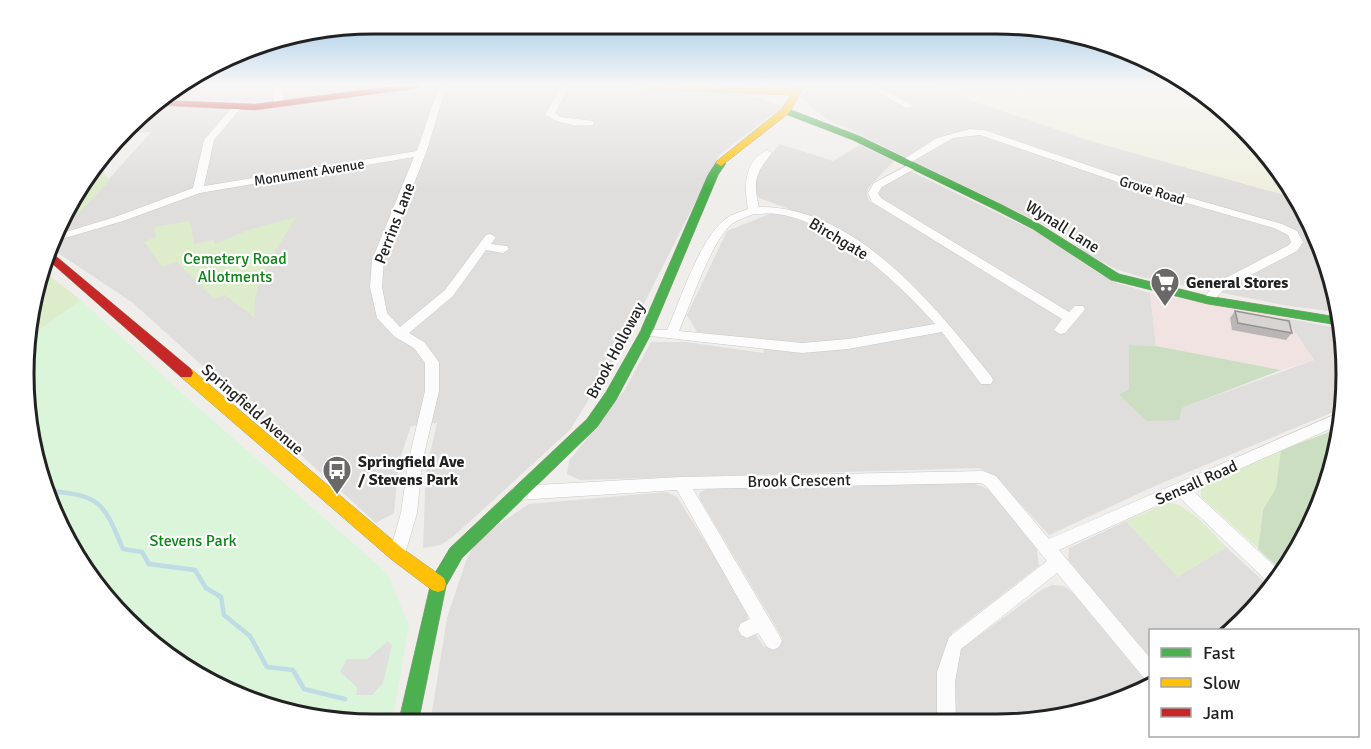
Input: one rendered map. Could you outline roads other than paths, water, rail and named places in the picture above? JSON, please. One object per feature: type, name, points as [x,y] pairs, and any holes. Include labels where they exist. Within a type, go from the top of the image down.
[{"type":"street","points":[[198,190],[209,140],[226,120]]},
{"type":"street","name":"Perrins Lane","points":[[397,554],[409,513],[415,463],[432,381],[432,362],[426,352],[400,334],[381,315],[376,269],[432,120]]},
{"type":"street","points":[[566,120],[590,123]]},
{"type":"street","name":"Brook Holloway","points":[[410,714],[438,584],[456,553],[592,423],[611,396],[646,332],[713,175],[723,159],[774,120]]},
{"type":"street","name":"Wynall Lane","points":[[812,120],[1037,227],[1115,277],[1208,300],[1332,320]]},
{"type":"street","name":"Grove Road","points":[[908,164],[952,134],[965,131],[981,132],[1145,188],[1278,226],[1293,233],[1297,242],[1293,248],[1220,286],[1208,300]]},
{"type":"street","name":"Monument Avenue","points":[[64,236],[126,217],[198,190],[421,153]]},
{"type":"street","points":[[671,334],[719,230],[729,221],[754,210],[748,182],[755,166],[767,153]]},
{"type":"street","points":[[908,164],[878,185],[873,193],[876,200],[1075,313],[1060,330]]},
{"type":"street","name":"Birchgate","points":[[754,210],[800,215],[837,233],[875,261],[922,302],[986,380]]},
{"type":"street","points":[[400,334],[449,293],[487,241],[503,249]]},
{"type":"street","name":"Springfield Avenue","points":[[55,260],[397,554],[438,584]]},
{"type":"street","points":[[646,332],[802,348],[848,344],[944,327]]},
{"type":"street","name":"Sensall Road","points":[[946,714],[944,679],[948,659],[955,643],[1054,555],[1180,488],[1334,421]]},
{"type":"street","name":"Brook Crescent","points":[[518,493],[681,483],[983,477],[991,481],[1149,671]]},
{"type":"street","points":[[681,483],[754,626],[773,641]]},
{"type":"street","points":[[1180,488],[1271,574]]},
{"type":"waterway","points":[[56,492],[78,495],[97,503],[110,520],[123,549],[142,552],[149,564],[195,570],[206,588],[221,597],[224,615],[250,636],[267,667],[293,670],[304,689],[345,699]]},
{"type":"place","name":"General Stores","points":[[1165,308]]},
{"type":"place","name":"Springfield Ave / Stevens Park","points":[[337,496]]},
{"type":"park label","name":"Cemetery Road Allotments","points":[[235,267]]},
{"type":"park label","name":"Stevens Park","points":[[193,540]]}]
